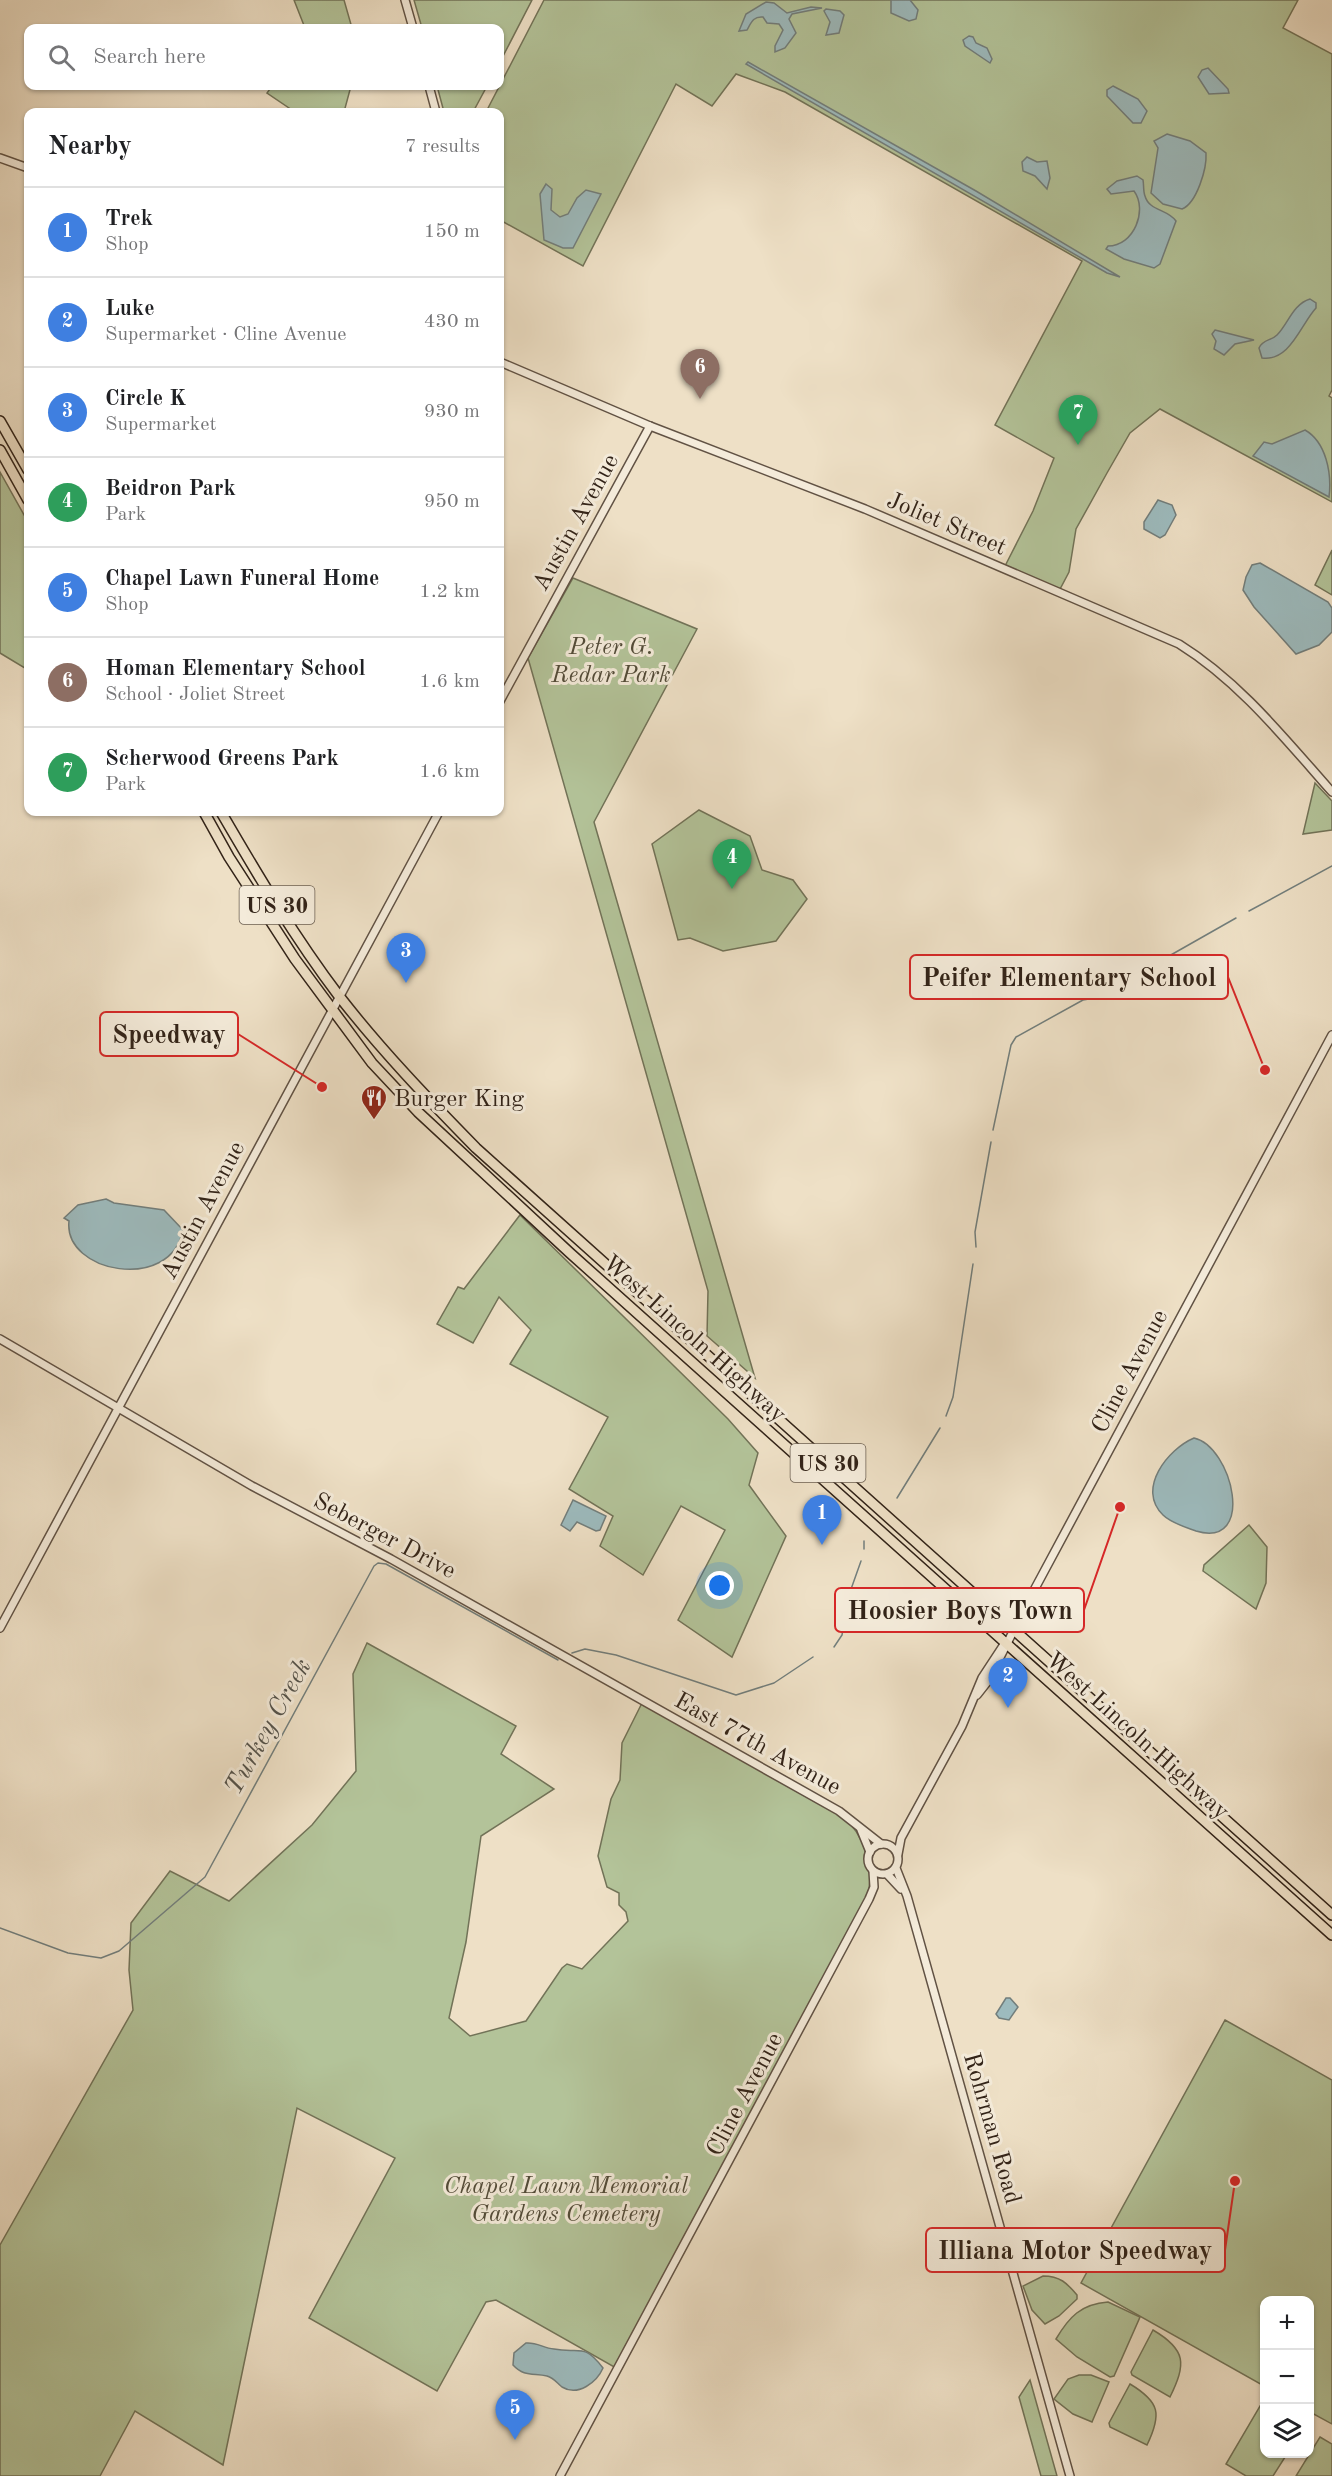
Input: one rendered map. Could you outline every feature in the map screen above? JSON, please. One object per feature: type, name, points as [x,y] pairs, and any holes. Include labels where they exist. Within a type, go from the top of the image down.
[{"type":"main road","points":[[0,421],[24,463]]},
{"type":"main road","points":[[0,450],[24,493]]},
{"type":"main road","name":"West Lincoln Highway","points":[[206,816],[265,915],[331,1009],[372,1063],[418,1112],[477,1169],[1332,1935]]},
{"type":"main road","name":"West Lincoln Highway","points":[[223,816],[277,905],[339,996],[383,1051],[480,1152],[1332,1915]]},
{"type":"street","points":[[405,0],[412,24]]},
{"type":"street","points":[[430,90],[435,108]]},
{"type":"street","points":[[0,158],[24,167]]},
{"type":"street","name":"Joliet Street","points":[[504,364],[650,426],[865,509],[1179,644],[1219,671],[1242,692],[1332,792]]},
{"type":"street","name":"Austin Avenue","points":[[504,694],[650,426]]},
{"type":"street","name":"Austin Avenue","points":[[0,1628],[437,816]]},
{"type":"street","name":"Cline Avenue","points":[[898,1854],[901,1838],[977,1695],[982,1678],[997,1652],[1006,1643],[1332,1035]]},
{"type":"street","name":"Seberger Drive","points":[[0,1339],[233,1475],[391,1559],[635,1696]]},
{"type":"street","name":"East 77th Avenue","points":[[635,1696],[839,1811],[883,1844]]},
{"type":"street","name":"East 77th Avenue","points":[[860,1828],[870,1852]]},
{"type":"street","points":[[874,1887],[873,1870],[868,1862],[870,1852],[883,1844],[901,1838]]},
{"type":"street","points":[[873,1870],[886,1874],[896,1868],[898,1854],[894,1848],[883,1844]]},
{"type":"street","name":"Rohrman Road","points":[[896,1868],[907,1896],[1070,2476]]},
{"type":"street","name":"Cline Avenue","points":[[560,2476],[761,2105],[874,1887],[886,1874]]},
{"type":"street","name":"Rohrman Road","points":[[886,1874],[907,1896]]},
{"type":"green space","points":[[294,0],[344,0],[351,24],[303,24]]},
{"type":"green space","points":[[414,0],[532,0],[504,54],[504,24],[421,24]]},
{"type":"green space","points":[[544,0],[1298,0],[1283,28],[1332,54],[1332,390],[1329,396],[1332,398],[1332,502],[1160,409],[1130,433],[1107,473],[1076,529],[1069,572],[1059,591],[1004,568],[1033,511],[1054,458],[995,425],[1082,261],[785,92],[736,74],[712,106],[676,84],[583,266],[504,222],[504,108],[488,108],[497,90],[504,90],[504,77]]},
{"type":"green space","points":[[269,90],[350,90],[345,108],[289,108],[267,93]]},
{"type":"green space","points":[[438,90],[485,90],[475,108],[443,108]]},
{"type":"green space","points":[[0,472],[24,515],[24,668],[0,653]]},
{"type":"green space","points":[[1332,550],[1332,595],[1315,585]]},
{"type":"green space","name":"Peter G. Redar Park","points":[[573,578],[697,629],[594,822],[755,1378],[707,1336],[708,1291],[528,658]]},
{"type":"green space","points":[[1315,783],[1332,801],[1332,830],[1303,834]]},
{"type":"green space","points":[[699,810],[750,836],[762,870],[793,880],[807,899],[776,941],[723,951],[690,938],[678,940],[652,844]]},
{"type":"green space","points":[[520,1215],[728,1419],[758,1453],[749,1485],[786,1536],[732,1657],[678,1620],[725,1530],[681,1506],[643,1575],[600,1546],[613,1516],[569,1489],[608,1417],[510,1364],[531,1330],[499,1297],[473,1343],[437,1324],[458,1287],[464,1289]]},
{"type":"green space","points":[[1249,1525],[1267,1547],[1266,1583],[1256,1609],[1203,1571],[1204,1565]]},
{"type":"green space","name":"Chapel Lawn Memorial Gardens Cemetery","points":[[367,1643],[516,1726],[501,1754],[554,1789],[481,1836],[466,1942],[449,2018],[470,2036],[526,2021],[562,1968],[567,1964],[582,1969],[628,1921],[626,1912],[619,1905],[619,1893],[607,1887],[598,1856],[611,1799],[620,1780],[622,1743],[642,1703],[842,1816],[856,1832],[866,1852],[870,1875],[867,1897],[616,2368],[496,2300],[486,2302],[437,2391],[309,2318],[395,2158],[297,2108],[223,2465],[135,2411],[100,2476],[0,2476],[0,2245],[133,2010],[129,1970],[131,1923],[170,1871],[229,1901],[312,1825],[356,1771],[353,1674]]},
{"type":"green space","points":[[1225,2020],[1332,2080],[1332,2424],[1314,2414],[1314,2296],[1260,2296],[1260,2384],[1081,2283]]},
{"type":"green space","points":[[1043,2276],[1063,2281],[1077,2295],[1077,2299],[1059,2316],[1045,2324],[1032,2310],[1023,2286]]},
{"type":"green space","points":[[1108,2302],[1140,2317],[1114,2376],[1110,2377],[1077,2357],[1056,2339],[1077,2313],[1090,2306]]},
{"type":"green space","points":[[1153,2330],[1178,2351],[1181,2367],[1170,2397],[1132,2375],[1131,2372]]},
{"type":"green space","points":[[1079,2375],[1091,2375],[1109,2382],[1092,2422],[1073,2414],[1054,2399],[1068,2379]]},
{"type":"green space","points":[[1030,2380],[1057,2476],[1041,2476],[1019,2397]]},
{"type":"green space","points":[[1130,2384],[1153,2403],[1155,2410],[1155,2425],[1147,2445],[1110,2427],[1109,2423]]},
{"type":"green space","points":[[1260,2406],[1260,2458],[1284,2458],[1273,2476],[1246,2476],[1226,2464]]},
{"type":"green space","points":[[1320,2437],[1332,2444],[1332,2476],[1296,2476],[1307,2458],[1314,2458],[1314,2447]]},
{"type":"water","points":[[891,0],[910,0],[918,10],[916,19],[909,21],[891,13]]},
{"type":"water","points":[[766,2],[774,3],[787,13],[811,7],[822,8],[792,14],[789,19],[796,33],[785,48],[775,52],[775,46],[783,30],[779,24],[767,23],[763,17],[760,17],[753,20],[747,30],[739,31],[746,14]]},
{"type":"water","points":[[826,9],[840,11],[844,15],[839,33],[826,35],[830,22],[824,11]]},
{"type":"water","points":[[969,36],[973,37],[976,43],[987,48],[992,59],[990,63],[965,46],[963,40]]},
{"type":"water","points":[[748,62],[976,191],[1120,277],[1107,273],[746,64]]},
{"type":"water","points":[[1208,68],[1228,89],[1229,93],[1209,94],[1198,77],[1202,70]]},
{"type":"water","points":[[1113,86],[1138,99],[1147,111],[1141,123],[1133,123],[1107,96],[1107,90]]},
{"type":"water","points":[[1167,134],[1190,141],[1206,153],[1200,184],[1192,200],[1182,209],[1163,204],[1151,193],[1158,148],[1154,141]]},
{"type":"water","points":[[1027,157],[1037,162],[1047,161],[1050,178],[1047,189],[1035,176],[1023,171],[1022,162]]},
{"type":"water","points":[[1137,176],[1143,180],[1144,192],[1150,205],[1173,217],[1176,221],[1160,264],[1154,268],[1124,259],[1106,249],[1108,246],[1125,240],[1131,234],[1136,226],[1140,208],[1134,191],[1111,194],[1107,189],[1117,181]]},
{"type":"water","points":[[546,184],[552,189],[551,210],[560,217],[568,214],[577,198],[586,190],[601,194],[573,248],[563,248],[544,240],[540,194]]},
{"type":"water","points":[[1310,299],[1316,303],[1316,308],[1294,341],[1280,354],[1272,358],[1262,358],[1259,348],[1261,345],[1277,335],[1299,305]]},
{"type":"water","points":[[1215,330],[1254,340],[1235,344],[1224,355],[1214,349],[1216,341],[1212,334]]},
{"type":"water","points":[[1305,430],[1312,435],[1323,450],[1328,468],[1329,497],[1253,456],[1264,442],[1272,444]]},
{"type":"water","points":[[1158,500],[1172,505],[1176,515],[1165,535],[1160,538],[1144,529],[1144,522]]},
{"type":"water","points":[[1260,563],[1328,602],[1332,608],[1332,632],[1319,645],[1296,654],[1254,607],[1243,590],[1252,565]]},
{"type":"water","points":[[106,1199],[114,1203],[164,1210],[183,1230],[174,1250],[159,1262],[140,1269],[119,1269],[99,1263],[83,1253],[72,1239],[69,1221],[64,1218],[78,1205]]},
{"type":"water","points":[[1194,1438],[1207,1445],[1219,1458],[1232,1494],[1232,1512],[1227,1525],[1215,1532],[1196,1531],[1170,1520],[1156,1505],[1153,1494],[1154,1482],[1166,1460],[1184,1443]]},
{"type":"water","points":[[573,1500],[606,1516],[600,1530],[596,1531],[577,1522],[570,1531],[561,1525]]},
{"type":"water","points":[[1006,1998],[1010,1998],[1018,2007],[1009,2020],[999,2018],[996,2014]]},
{"type":"water","points":[[526,2343],[547,2348],[586,2352],[603,2368],[592,2383],[586,2387],[568,2390],[554,2379],[525,2373],[513,2365],[514,2353]]},
{"type":"waterway","name":"Turkey Creek","points":[[1249,911],[1332,866]]},
{"type":"waterway","name":"Turkey Creek","points":[[993,1130],[1011,1045],[1016,1037],[1083,1000],[1095,998],[1236,918]]},
{"type":"waterway","name":"Turkey Creek","points":[[976,1247],[975,1232],[991,1142]]},
{"type":"waterway","name":"Turkey Creek","points":[[946,1416],[953,1397],[973,1264]]},
{"type":"waterway","name":"Turkey Creek","points":[[897,1498],[940,1428]]},
{"type":"waterway","name":"Turkey Creek","points":[[864,1541],[864,1549]]},
{"type":"waterway","name":"Turkey Creek","points":[[834,1647],[842,1635],[850,1592],[861,1561]]},
{"type":"waterway","name":"Turkey Creek","points":[[0,1928],[68,1953],[101,1958],[119,1951],[205,1877],[374,1566],[378,1563],[386,1564],[558,1660]]},
{"type":"waterway","name":"Turkey Creek","points":[[572,1653],[585,1649],[616,1655],[736,1695],[774,1683],[813,1657]]},
{"type":"place","name":"Homan Elementary School","points":[[700,399]]},
{"type":"place","name":"Scherwood Greens Park","points":[[1078,445]]},
{"type":"place","name":"Beidron Park","points":[[732,889]]},
{"type":"place","name":"Circle K","points":[[406,983]]},
{"type":"place","name":"Peifer Elementary School","points":[[1265,1070]]},
{"type":"place","name":"Speedway","points":[[322,1087]]},
{"type":"place","name":"Burger King","points":[[374,1121]]},
{"type":"place","name":"Hoosier Boys Town","points":[[1120,1507]]},
{"type":"place","name":"Trek","points":[[822,1545]]},
{"type":"place","name":"Luke","points":[[1008,1708]]},
{"type":"place","name":"Illiana Motor Speedway","points":[[1235,2181]]},
{"type":"place","name":"Chapel Lawn Funeral Home","points":[[515,2440]]}]
